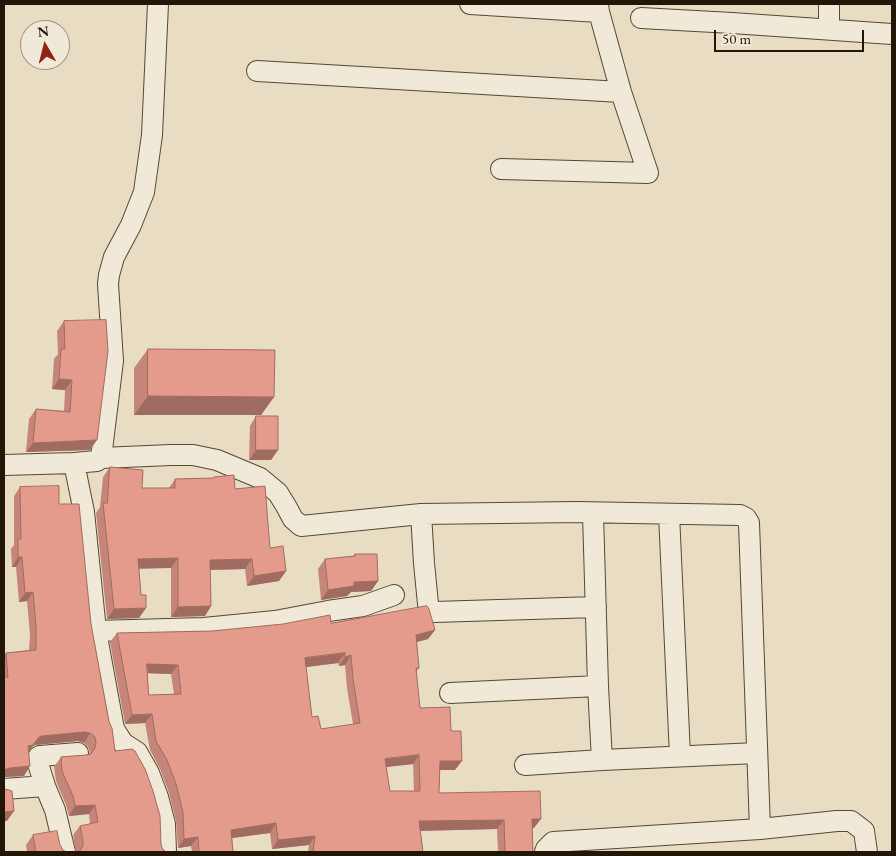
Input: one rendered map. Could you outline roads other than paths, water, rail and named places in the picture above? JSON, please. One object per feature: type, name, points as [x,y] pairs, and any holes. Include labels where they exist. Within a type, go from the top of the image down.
[{"type":"street","points":[[101,458],[113,361],[109,274],[114,257],[131,225],[144,192],[152,135],[158,4]]},
{"type":"street","points":[[470,4],[598,8],[621,92],[648,173],[501,168]]},
{"type":"street","points":[[829,29],[830,4]]},
{"type":"street","points":[[641,18],[892,34]]},
{"type":"street","points":[[256,71],[621,92]]},
{"type":"street","points":[[4,465],[74,463],[97,461],[101,458],[193,455],[216,460],[260,478],[278,493],[293,519],[301,526],[421,514],[593,513],[740,515],[746,518],[749,523],[760,828]]},
{"type":"street","points":[[74,463],[84,512],[96,631],[114,730],[123,743],[137,752],[148,773],[158,798],[165,824],[166,852]]},
{"type":"street","points":[[593,513],[602,760]]},
{"type":"street","points":[[421,514],[428,604],[434,612],[596,607]]},
{"type":"street","points":[[670,514],[680,756]]},
{"type":"street","points":[[96,631],[204,628],[275,621],[363,606],[394,595]]},
{"type":"street","points":[[450,693],[598,686]]},
{"type":"street","points":[[65,852],[55,810],[37,760],[40,756],[78,753]]},
{"type":"street","points":[[525,765],[757,753]]},
{"type":"street","points":[[4,790],[45,786]]},
{"type":"street","points":[[545,852],[553,842],[837,821],[851,821],[864,831],[868,852]]}]
